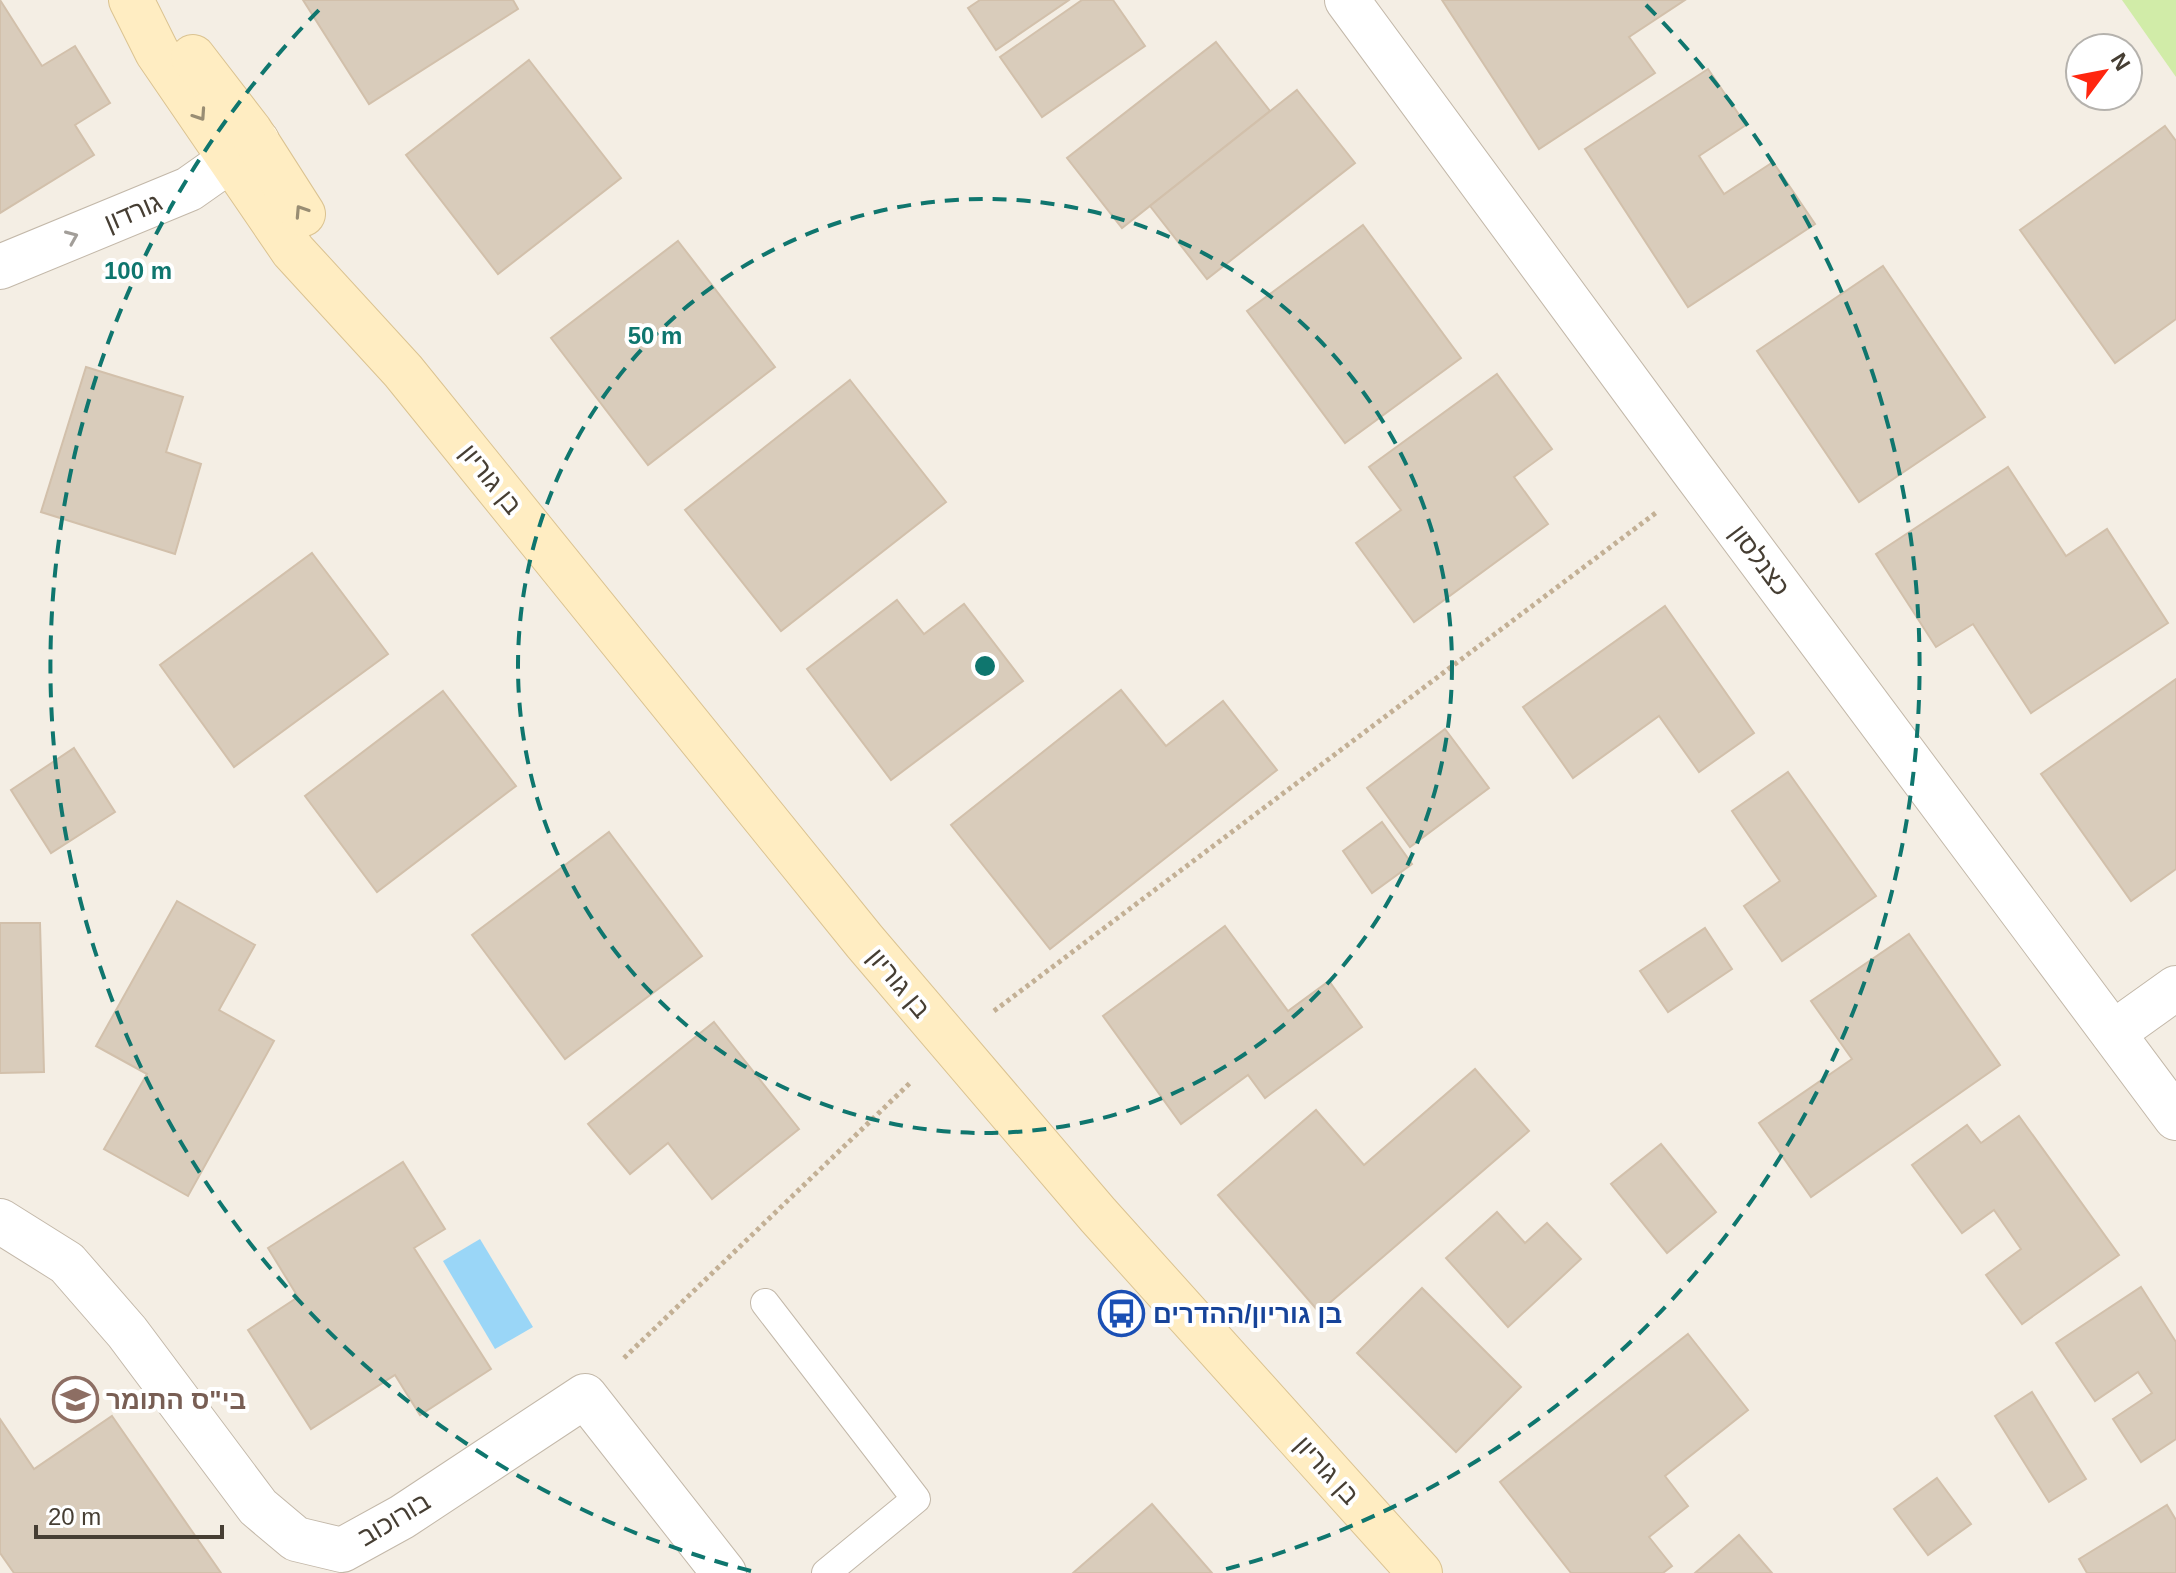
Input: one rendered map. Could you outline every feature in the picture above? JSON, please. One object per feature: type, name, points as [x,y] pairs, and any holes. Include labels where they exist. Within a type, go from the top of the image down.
[{"type":"street","name":"בן גוריון","points":[[131,0],[157,52],[243,151]]},
{"type":"street","name":"בן גוריון","points":[[150,0],[243,151],[403,371],[854,930],[1098,1215],[1420,1573]]},
{"type":"street","name":"כצנלסון","points":[[1347,0],[1682,456],[2176,1118]]},
{"type":"street","name":"גורדון","points":[[0,267],[189,189],[243,151]]},
{"type":"street","points":[[2113,1033],[2176,988]]},
{"type":"street","name":"בורוכוב","points":[[0,1221],[67,1263],[127,1332],[258,1507],[296,1539],[342,1550],[402,1517],[585,1396]]},
{"type":"street","points":[[585,1396],[724,1573]]},
{"type":"lane","points":[[765,1303],[916,1499],[826,1573]]},
{"type":"path","points":[[585,1396],[951,1043],[1658,511]]},
{"type":"green space","points":[[2122,0],[2176,0],[2176,77]]},
{"type":"water","points":[[480,1239],[533,1327],[495,1349],[443,1261]]},
{"type":"building","points":[[0,0],[42,66],[75,46],[110,103],[75,125],[94,155],[0,213]]},
{"type":"building","points":[[303,0],[513,0],[518,9],[369,104]]},
{"type":"building","points":[[980,0],[1069,0],[996,50],[968,8]]},
{"type":"building","points":[[1082,0],[1113,0],[1145,46],[1042,117],[1000,57]]},
{"type":"building","points":[[1442,0],[1685,0],[1629,37],[1655,73],[1539,149]]},
{"type":"building","points":[[1216,42],[1270,111],[1122,228],[1067,158]]},
{"type":"building","points":[[529,60],[621,178],[498,274],[406,155]]},
{"type":"building","points":[[1708,69],[1746,125],[1699,156],[1724,194],[1773,162],[1815,224],[1688,307],[1585,149]]},
{"type":"building","points":[[1297,90],[1355,163],[1207,279],[1150,206]]},
{"type":"building","points":[[2165,126],[2176,141],[2176,319],[2115,363],[2020,230]]},
{"type":"building","points":[[1363,225],[1461,358],[1345,443],[1247,311]]},
{"type":"building","points":[[678,241],[775,367],[648,465],[551,338]]},
{"type":"building","points":[[1883,266],[1985,417],[1859,502],[1757,351]]},
{"type":"building","points":[[86,367],[183,397],[166,452],[201,464],[175,554],[41,512]]},
{"type":"building","points":[[1497,374],[1552,449],[1514,477],[1548,524],[1414,622],[1356,543],[1401,510],[1369,467]]},
{"type":"building","points":[[850,380],[946,502],[781,631],[685,510]]},
{"type":"building","points":[[2008,467],[2066,556],[2107,529],[2168,623],[2031,713],[1973,624],[1936,647],[1876,554]]},
{"type":"building","points":[[312,553],[388,654],[234,767],[160,665]]},
{"type":"building","points":[[897,600],[924,634],[964,604],[1023,681],[891,780],[807,669]]},
{"type":"building","points":[[1665,606],[1754,733],[1699,772],[1659,716],[1573,778],[1523,707]]},
{"type":"building","points":[[2176,679],[2176,869],[2131,901],[2041,774]]},
{"type":"building","points":[[1121,690],[1166,746],[1223,701],[1277,770],[1050,949],[951,825]]},
{"type":"building","points":[[443,691],[516,786],[377,892],[305,796]]},
{"type":"building","points":[[1445,729],[1489,788],[1410,847],[1367,788]]},
{"type":"building","points":[[74,748],[115,812],[51,853],[11,790]]},
{"type":"building","points":[[1788,772],[1876,896],[1782,961],[1744,906],[1780,881],[1732,811]]},
{"type":"building","points":[[1382,822],[1412,864],[1372,893],[1343,851]]},
{"type":"building","points":[[609,832],[702,956],[565,1059],[472,935]]},
{"type":"building","points":[[177,901],[255,945],[219,1010],[274,1041],[188,1196],[104,1149],[147,1074],[96,1046]]},
{"type":"building","points":[[0,923],[40,923],[44,1072],[0,1073]]},
{"type":"building","points":[[1225,926],[1288,1011],[1329,981],[1362,1027],[1265,1098],[1248,1075],[1181,1124],[1103,1016]]},
{"type":"building","points":[[1705,928],[1732,969],[1668,1012],[1640,971]]},
{"type":"building","points":[[1909,934],[2000,1065],[1811,1197],[1759,1123],[1852,1059],[1811,1001]]},
{"type":"building","points":[[714,1022],[799,1129],[712,1199],[668,1143],[630,1174],[588,1124]]},
{"type":"building","points":[[1475,1069],[1529,1131],[1319,1312],[1218,1195],[1316,1110],[1364,1165]]},
{"type":"building","points":[[2019,1116],[2119,1255],[2022,1324],[1986,1275],[2021,1249],[1994,1210],[1962,1233],[1912,1165],[1967,1125],[1981,1143]]},
{"type":"building","points":[[1661,1144],[1716,1212],[1667,1253],[1611,1184]]},
{"type":"building","points":[[403,1162],[445,1229],[414,1248],[491,1369],[420,1415],[395,1375],[311,1429],[248,1330],[298,1297],[268,1248]]},
{"type":"building","points":[[1497,1212],[1525,1243],[1547,1223],[1581,1259],[1508,1327],[1446,1258]]},
{"type":"building","points":[[2141,1287],[2176,1342],[2176,1439],[2141,1462],[2113,1419],[2152,1393],[2138,1372],[2095,1401],[2056,1343]]},
{"type":"building","points":[[1422,1288],[1521,1387],[1456,1452],[1357,1353]]},
{"type":"building","points":[[1688,1334],[1748,1410],[1665,1476],[1688,1506],[1649,1537],[1672,1566],[1663,1573],[1571,1573],[1500,1482]]},
{"type":"building","points":[[2032,1392],[2086,1479],[2049,1502],[1995,1416]]},
{"type":"building","points":[[112,1416],[221,1573],[14,1573],[0,1553],[0,1419],[34,1469]]},
{"type":"building","points":[[1937,1478],[1971,1524],[1928,1555],[1894,1509]]},
{"type":"building","points":[[1152,1504],[1212,1573],[1073,1573]]},
{"type":"building","points":[[2167,1505],[2176,1520],[2176,1573],[2087,1573],[2079,1559]]},
{"type":"building","points":[[1739,1535],[1772,1573],[1695,1573]]},
{"type":"place","name":"בן גוריון/ההדרים","points":[[1122,1314]]},
{"type":"place","name":"בי\"ס התומר","points":[[75,1400]]}]
